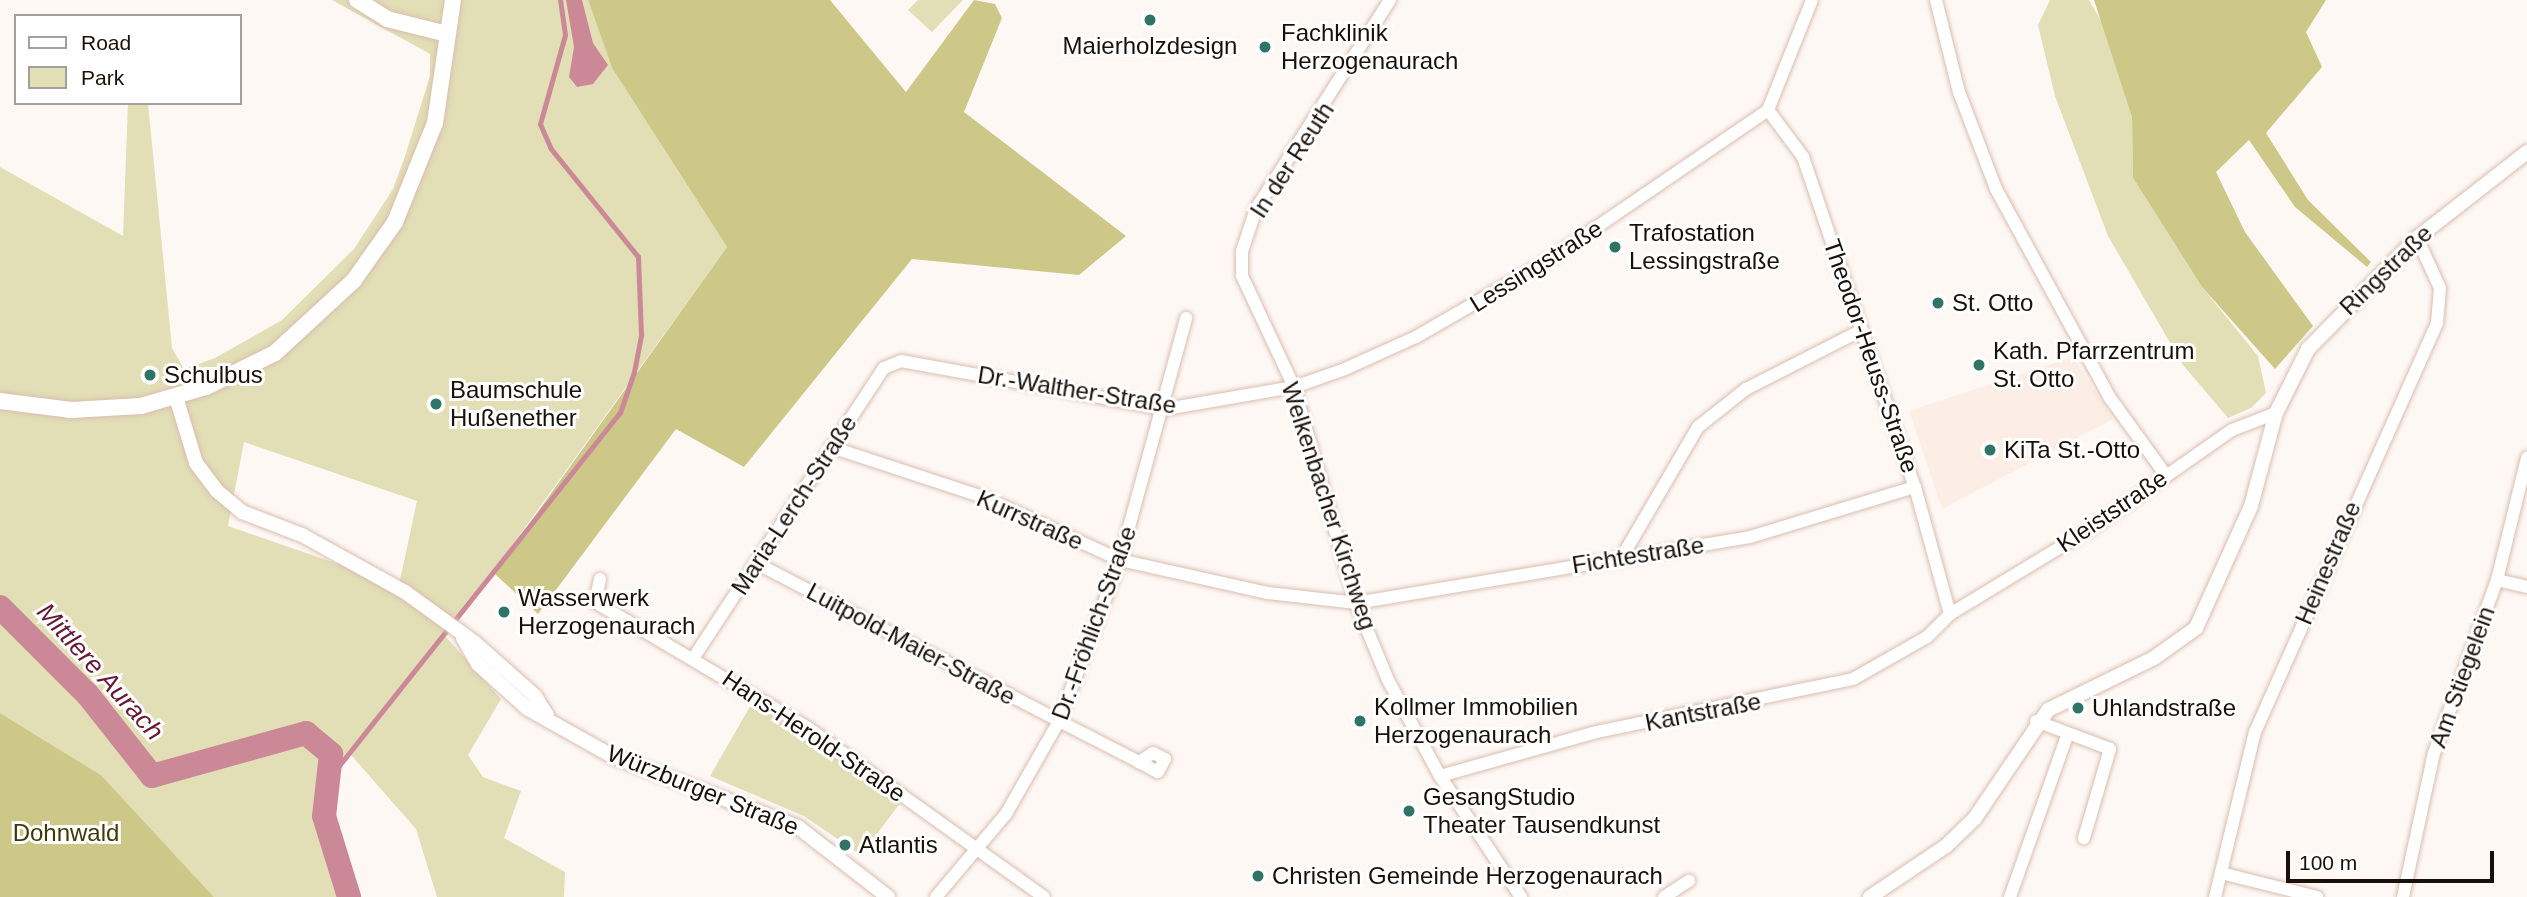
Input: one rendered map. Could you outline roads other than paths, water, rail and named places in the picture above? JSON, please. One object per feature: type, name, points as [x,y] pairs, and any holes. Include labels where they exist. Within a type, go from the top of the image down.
[{"type":"main road","points":[[357,0],[387,19],[447,34]]},
{"type":"main road","points":[[0,401],[108,410],[176,397],[275,353],[354,280],[380,245],[422,167],[453,0]]},
{"type":"street","name":"In der Reuth","points":[[1241,251],[1256,209],[1390,0]]},
{"type":"street","points":[[1768,110],[1812,0]]},
{"type":"street","points":[[1936,0],[1959,92],[1996,190],[2110,398],[2165,474]]},
{"type":"street","name":"Theodor-Heuss-Straße","points":[[1768,110],[1803,157],[1915,486],[1950,614]]},
{"type":"street","name":"Lessingstraße","points":[[1294,387],[1379,355],[1473,307],[1768,110]]},
{"type":"street","name":"Ringstraße","points":[[2036,721],[2196,628],[2251,506],[2276,413],[2308,349],[2417,239],[2527,152]]},
{"type":"street","name":"Heinestraße","points":[[2215,897],[2255,732],[2437,323],[2440,288],[2417,239]]},
{"type":"street","name":"Welkenbacher Kirchweg","points":[[1241,251],[1242,276],[1294,387],[1356,603],[1440,776],[1521,897]]},
{"type":"street","name":"Dr.-Fröhlich-Straße","points":[[936,897],[1006,814],[1059,721],[1120,560],[1167,409],[1186,318]]},
{"type":"street","points":[[1622,557],[1698,427],[1746,389],[1862,330]]},
{"type":"street","name":"Dr.-Walther-Straße","points":[[901,361],[1167,409],[1294,387]]},
{"type":"street","name":"Maria-Lerch-Straße","points":[[694,657],[758,564],[884,368],[901,361]]},
{"type":"street","name":"Würzburger Straße","points":[[176,397],[196,463],[216,491],[242,512],[356,562],[444,623],[532,693],[547,715],[614,757],[799,827],[888,897]]},
{"type":"street","name":"Kleiststraße","points":[[1950,614],[2092,528],[2165,474],[2248,421],[2276,413]]},
{"type":"street","name":"Kurrstraße","points":[[831,447],[983,497],[1120,560],[1268,593],[1356,603]]},
{"type":"street","name":"Am Stiegelein","points":[[2403,897],[2434,753],[2497,580],[2527,458]]},
{"type":"street","name":"Fichtestraße","points":[[1356,603],[1750,537],[1915,486]]},
{"type":"street","name":"Luitpold-Maier-Straße","points":[[758,564],[1139,762]]},
{"type":"street","name":"Hans-Herold-Straße","points":[[600,579],[595,602],[694,657],[874,772],[976,850],[1044,897]]},
{"type":"street","points":[[2497,580],[2527,587]]},
{"type":"street","name":"Kantstraße","points":[[1440,776],[1597,732],[1853,679],[1927,636],[1950,614]]},
{"type":"street","points":[[1870,897],[1946,846],[1975,818],[2036,721],[2067,736],[2110,749],[2084,838]]},
{"type":"street","points":[[2010,897],[2067,736]]},
{"type":"street","points":[[2221,873],[2317,897]]},
{"type":"street","points":[[1664,897],[1689,881]]},
{"type":"waterway","points":[[334,772],[620,413],[634,372],[641,335],[638,257],[551,149],[540,124],[565,35],[560,0]]},
{"type":"waterway","name":"Mittlere Aurach","points":[[0,607],[88,695],[152,776],[306,733],[331,754],[324,816],[349,897]]},
{"type":"place","name":"Maierholzdesign","points":[[1150,20]]},
{"type":"place","name":"Fachklinik Herzogenaurach","points":[[1265,47]]},
{"type":"place","name":"Trafostation Lessingstraße","points":[[1615,247]]},
{"type":"place","name":"St. Otto","points":[[1938,303]]},
{"type":"place","name":"Kath. Pfarrzentrum St. Otto","points":[[1979,365]]},
{"type":"place","name":"Schulbus","points":[[150,375]]},
{"type":"place","name":"Baumschule Hußenether","points":[[436,404]]},
{"type":"place","name":"KiTa St.-Otto","points":[[1990,450]]},
{"type":"place","name":"Wasserwerk Herzogenaurach","points":[[504,612]]},
{"type":"place","name":"Uhlandstraße","points":[[2078,708]]},
{"type":"place","name":"Kollmer Immobilien Herzogenaurach","points":[[1360,721]]},
{"type":"place","name":"GesangStudio Theater Tausendkunst","points":[[1409,811]]},
{"type":"place","name":"Atlantis","points":[[845,845]]},
{"type":"place","name":"Christen Gemeinde Herzogenaurach","points":[[1258,876]]},
{"type":"park label","name":"Dohnwald","points":[[66,833]]}]
